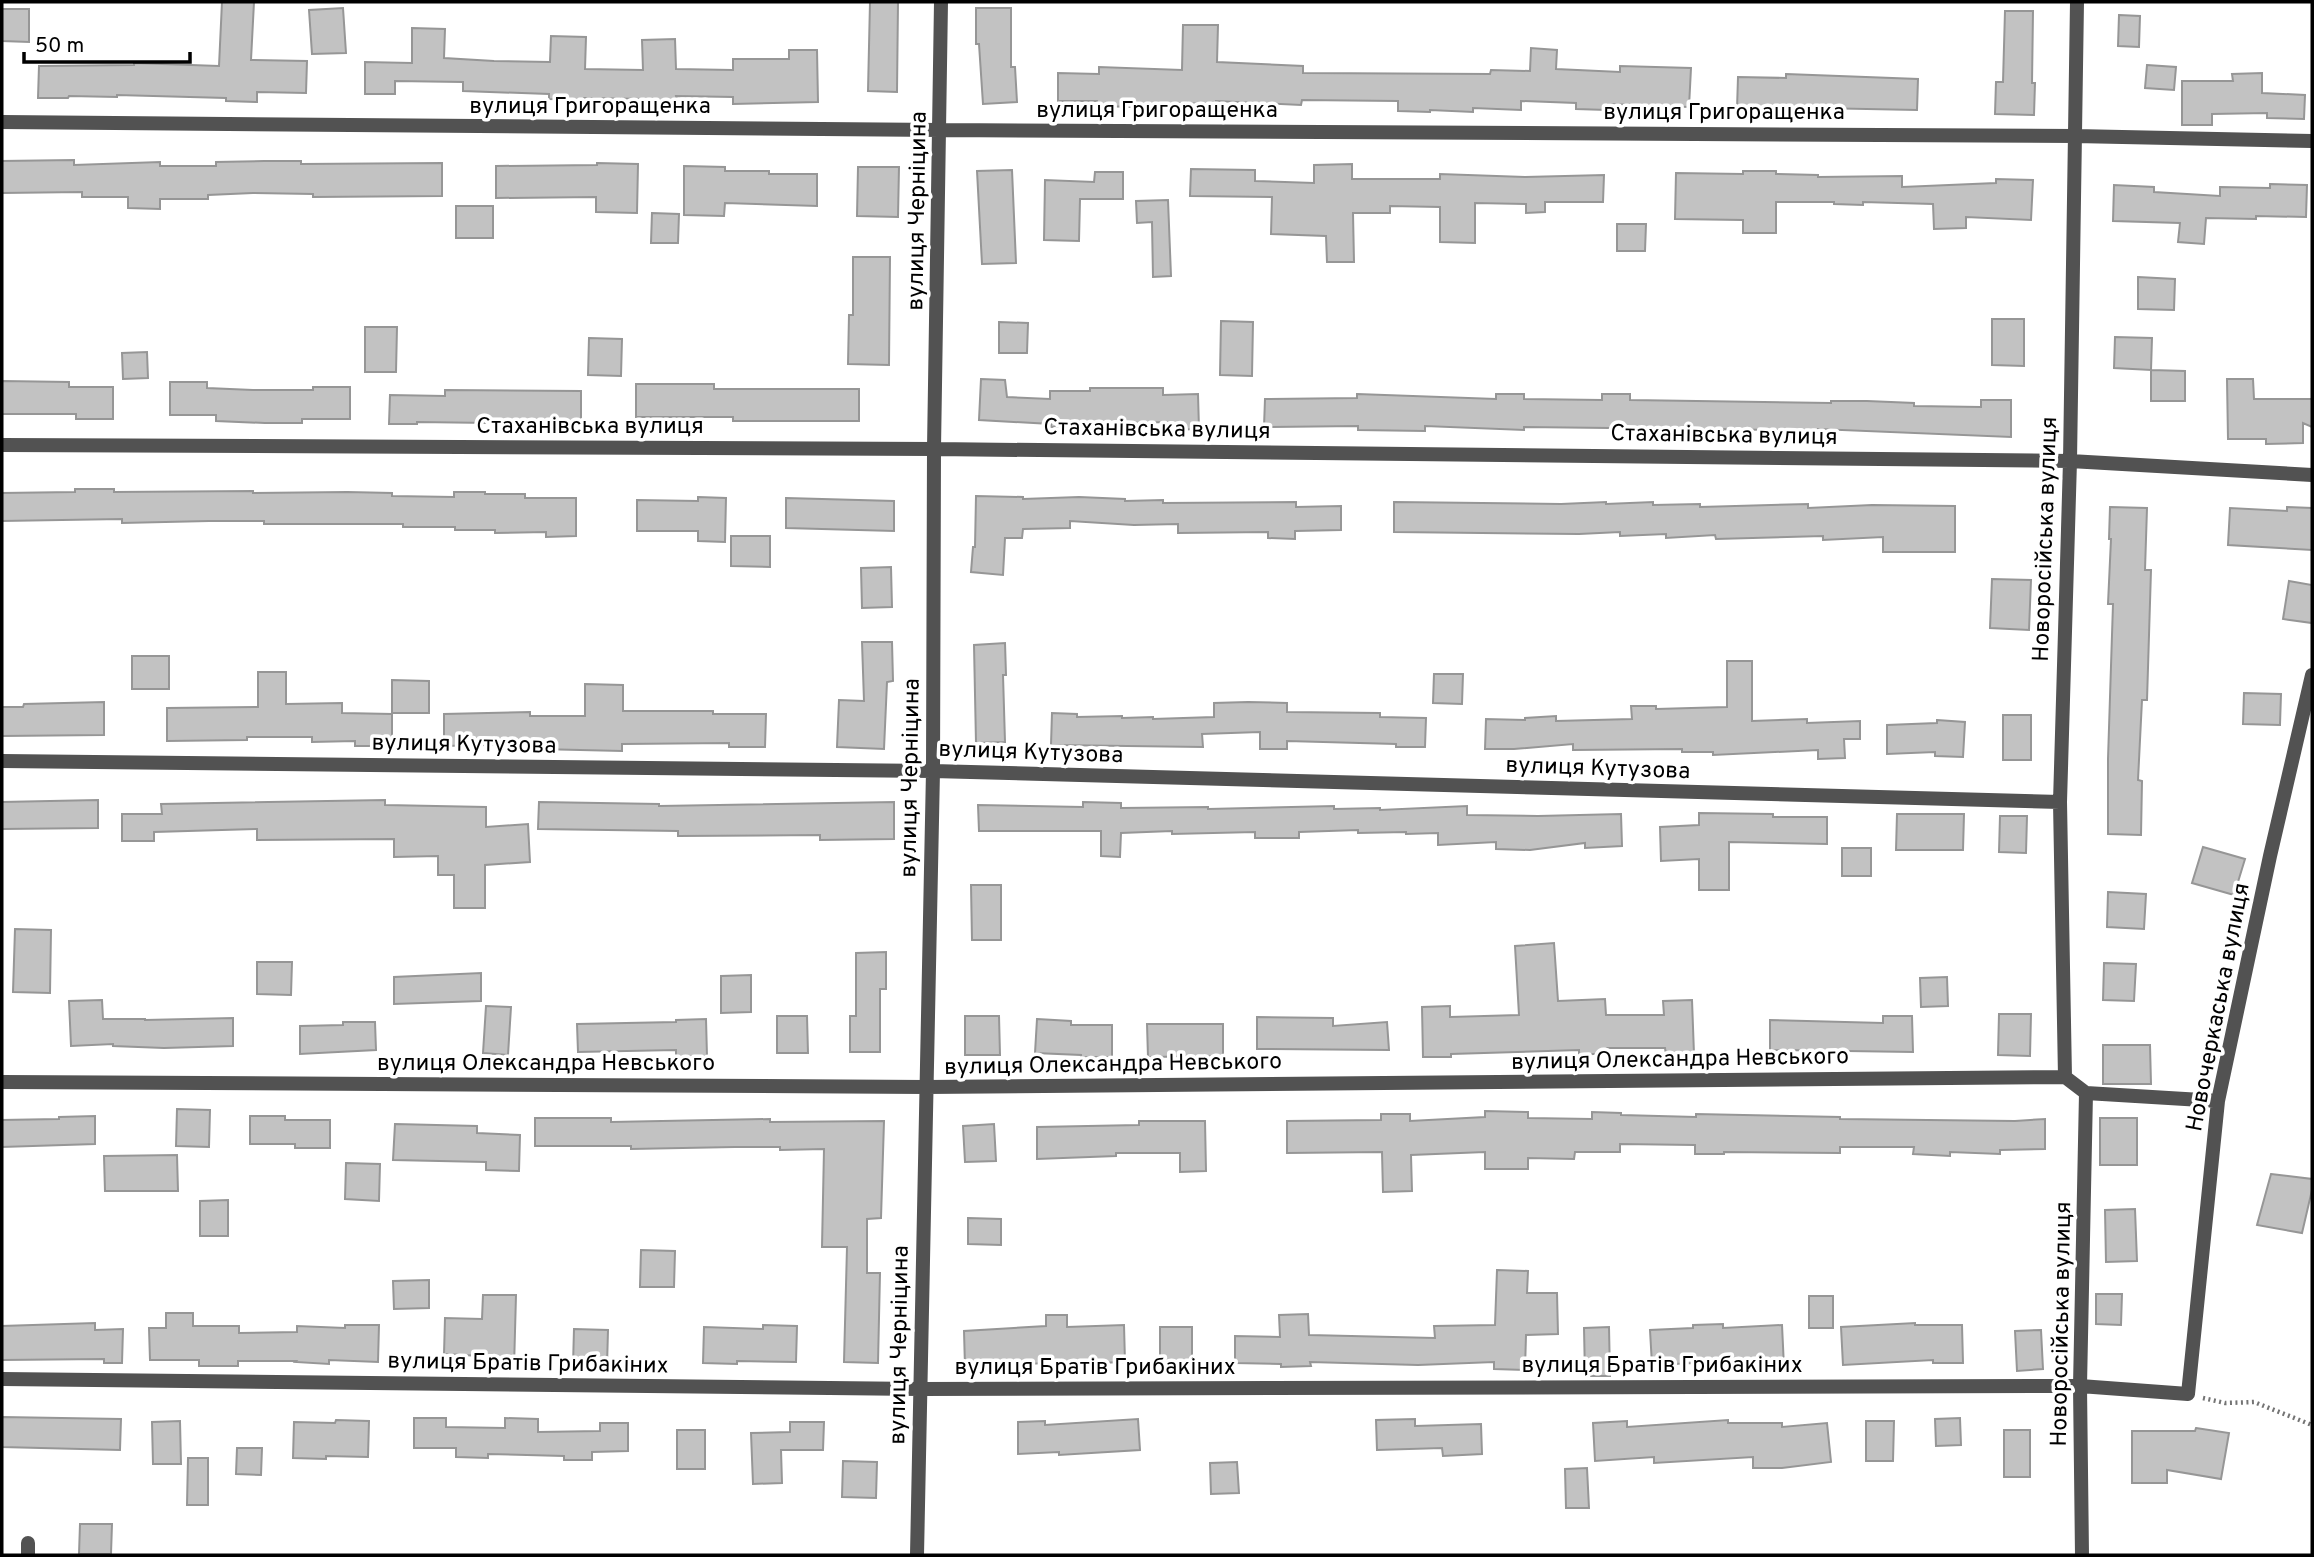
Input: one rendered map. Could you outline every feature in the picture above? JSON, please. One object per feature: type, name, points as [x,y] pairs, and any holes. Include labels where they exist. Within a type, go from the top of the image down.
[{"type":"street","name":"вулиця Черніцина","points":[[917,1555],[933,771],[934,449],[941,2]]},
{"type":"street","name":"Новоросійська вулиця","points":[[2065,1077],[2060,802],[2070,461],[2077,2]]},
{"type":"street","name":"вулиця Григоращенка","points":[[2,122],[2075,136],[2312,141]]},
{"type":"street","name":"Стаханівська вулиця","points":[[2,445],[934,449],[2070,461],[2312,475]]},
{"type":"street","name":"Новочеркаська вулиця","points":[[2188,1394],[2218,1101],[2312,675]]},
{"type":"street","name":"вулиця Кутузова","points":[[2,761],[933,771],[2060,802]]},
{"type":"street","points":[[2065,1077],[2085,1093],[2218,1101]]},
{"type":"street","name":"вулиця Олександра Невського","points":[[2,1082],[926,1087],[2065,1077]]},
{"type":"street","name":"Новоросійська вулиця","points":[[2082,1555],[2080,1386],[2085,1093]]},
{"type":"street","name":"вулиця Братів Грибакіних","points":[[2,1379],[919,1389],[2080,1386],[2188,1394]]},
{"type":"path","points":[[2188,1394],[2225,1403],[2254,1402],[2312,1425]]},
{"type":"building","points":[[222,2],[254,2],[251,60],[307,61],[306,93],[257,92],[257,102],[226,101],[226,98],[117,95],[38,98],[39,66],[134,63],[219,66]]},
{"type":"building","points":[[870,2],[898,2],[897,92],[868,91]]},
{"type":"building","points":[[343,8],[346,53],[312,54],[309,10]]},
{"type":"building","points":[[976,8],[1011,8],[1011,67],[1015,67],[1017,102],[983,104],[979,44],[976,44]]},
{"type":"building","points":[[2,9],[29,9],[29,42],[2,41]]},
{"type":"building","points":[[2005,11],[2033,11],[2034,115],[1995,114],[1996,82],[2003,82]]},
{"type":"building","points":[[2119,15],[2140,16],[2139,47],[2118,46]]},
{"type":"building","points":[[1183,25],[1218,25],[1217,62],[1303,66],[1303,73],[1490,74],[1491,70],[1530,71],[1531,48],[1557,50],[1556,69],[1620,72],[1620,66],[1691,68],[1689,107],[1608,104],[1607,110],[1576,109],[1576,103],[1521,101],[1521,110],[1473,108],[1473,112],[1430,112],[1398,111],[1398,101],[1302,100],[1301,105],[1216,101],[1216,104],[1174,103],[1174,108],[1097,106],[1097,101],[1058,101],[1058,73],[1099,74],[1099,67],[1182,70]]},
{"type":"building","points":[[412,28],[445,29],[444,58],[494,61],[550,62],[551,36],[586,37],[585,69],[643,70],[642,40],[675,39],[676,69],[733,70],[733,59],[789,59],[789,50],[817,50],[818,102],[733,104],[733,97],[676,96],[677,101],[644,102],[644,99],[549,99],[549,94],[463,91],[463,82],[395,81],[395,94],[365,94],[365,62],[412,63]]},
{"type":"building","points":[[2147,65],[2176,67],[2174,90],[2145,88]]},
{"type":"building","points":[[2262,73],[2262,93],[2305,95],[2304,119],[2267,118],[2267,113],[2212,114],[2212,125],[2182,125],[2182,81],[2233,81],[2232,74]]},
{"type":"building","points":[[1786,74],[1918,79],[1917,110],[1816,108],[1816,114],[1737,109],[1738,77],[1786,78]]},
{"type":"building","points":[[74,160],[74,165],[160,162],[160,166],[216,166],[216,162],[264,161],[301,161],[301,164],[442,163],[442,196],[313,197],[313,194],[253,193],[208,195],[208,199],[160,199],[160,209],[128,208],[128,197],[82,197],[82,192],[2,193],[2,161]]},
{"type":"building","points":[[638,164],[637,213],[596,212],[596,197],[496,198],[496,166]]},
{"type":"building","points":[[1352,164],[1352,179],[1440,179],[1440,174],[1525,177],[1604,175],[1603,202],[1545,202],[1545,212],[1526,213],[1526,204],[1475,203],[1475,243],[1440,242],[1440,207],[1390,206],[1390,213],[1353,213],[1354,262],[1327,262],[1326,236],[1271,234],[1272,197],[1190,196],[1191,169],[1255,170],[1255,181],[1314,183],[1314,165]]},
{"type":"building","points":[[684,166],[725,167],[725,171],[769,171],[769,174],[817,174],[817,206],[725,203],[724,216],[684,215]]},
{"type":"building","points":[[858,167],[899,167],[898,217],[857,216]]},
{"type":"building","points":[[1012,170],[1016,263],[982,264],[977,171]]},
{"type":"building","points":[[1743,171],[1776,171],[1776,174],[1818,177],[1902,176],[1902,187],[1996,183],[1996,179],[2033,180],[2031,220],[1966,217],[1966,228],[1934,229],[1933,204],[1863,202],[1863,205],[1776,202],[1776,233],[1743,233],[1743,220],[1675,219],[1676,173],[1743,174]]},
{"type":"building","points":[[1095,172],[1123,172],[1123,199],[1080,199],[1079,241],[1044,240],[1045,180],[1094,182]]},
{"type":"building","points":[[2270,184],[2307,185],[2306,217],[2206,218],[2204,244],[2178,242],[2180,223],[2113,221],[2114,185],[2154,187],[2154,192],[2220,196],[2220,187],[2270,188]]},
{"type":"building","points":[[1168,200],[1171,276],[1153,277],[1152,222],[1137,223],[1136,201]]},
{"type":"building","points":[[456,206],[493,206],[493,238],[456,238]]},
{"type":"building","points":[[652,213],[679,214],[678,243],[651,243]]},
{"type":"building","points":[[1617,224],[1646,224],[1645,251],[1617,251]]},
{"type":"building","points":[[853,257],[890,257],[889,365],[848,364],[849,315],[853,315]]},
{"type":"building","points":[[2138,277],[2175,279],[2174,310],[2138,309]]},
{"type":"building","points":[[1992,319],[2024,319],[2024,366],[1992,365]]},
{"type":"building","points":[[1221,321],[1253,322],[1252,376],[1220,375]]},
{"type":"building","points":[[999,322],[1028,323],[1027,353],[999,353]]},
{"type":"building","points":[[365,327],[397,327],[396,372],[365,372]]},
{"type":"building","points":[[2115,337],[2152,338],[2151,370],[2114,368]]},
{"type":"building","points":[[589,338],[622,339],[621,376],[588,375]]},
{"type":"building","points":[[147,352],[148,378],[123,379],[122,353]]},
{"type":"building","points":[[2151,370],[2185,371],[2185,401],[2151,401]]},
{"type":"building","points":[[981,379],[1005,380],[1007,397],[1050,399],[1050,391],[1090,391],[1090,388],[1163,388],[1163,395],[1198,394],[1199,429],[1170,430],[1170,422],[1051,427],[1051,424],[979,420]]},
{"type":"building","points":[[2227,379],[2253,379],[2254,399],[2312,399],[2312,427],[2303,423],[2303,443],[2266,444],[2266,439],[2228,439]]},
{"type":"building","points":[[2,381],[69,382],[69,387],[113,387],[113,419],[76,419],[76,414],[2,414]]},
{"type":"building","points":[[170,382],[207,382],[207,388],[253,390],[350,387],[350,419],[302,419],[302,423],[265,423],[216,421],[216,415],[170,415]]},
{"type":"building","points":[[636,384],[714,384],[714,389],[859,389],[859,421],[733,421],[733,417],[636,417]]},
{"type":"building","points":[[445,390],[581,391],[581,424],[389,424],[390,395],[445,396]]},
{"type":"building","points":[[1357,394],[1496,399],[1496,394],[1524,394],[1524,399],[1602,400],[1602,394],[1630,394],[1630,400],[1831,403],[1867,401],[1914,403],[1914,406],[1981,407],[1981,400],[2011,400],[2011,437],[1818,429],[1723,429],[1723,435],[1695,434],[1695,429],[1524,427],[1524,430],[1425,426],[1425,431],[1358,430],[1358,426],[1264,427],[1265,399],[1357,398]]},
{"type":"building","points":[[75,489],[114,489],[114,492],[347,492],[454,497],[454,492],[485,492],[525,494],[525,498],[576,498],[576,536],[546,537],[546,532],[495,533],[495,530],[455,530],[455,527],[403,527],[403,524],[264,524],[264,521],[122,523],[122,519],[2,521],[2,493],[75,492]]},
{"type":"building","points":[[976,496],[1163,500],[1163,503],[1296,502],[1296,507],[1341,506],[1341,530],[1295,531],[1295,539],[1268,538],[1268,532],[1178,533],[1178,524],[1134,525],[1070,521],[1070,528],[1023,529],[1022,538],[1005,538],[1003,575],[971,572],[975,547]]},
{"type":"building","points":[[698,497],[726,498],[725,542],[698,541],[698,531],[637,531],[637,500],[698,501]]},
{"type":"building","points":[[786,498],[894,501],[894,531],[786,528]]},
{"type":"building","points":[[1394,502],[1653,502],[1653,505],[1700,504],[1700,507],[1808,504],[1808,508],[1872,505],[1955,506],[1955,552],[1883,552],[1883,537],[1823,540],[1823,536],[1716,539],[1715,535],[1666,538],[1666,534],[1620,536],[1620,532],[1394,532]]},
{"type":"building","points":[[2110,507],[2147,508],[2145,570],[2151,570],[2147,700],[2142,700],[2138,780],[2142,781],[2141,835],[2108,834],[2113,604],[2108,604]]},
{"type":"building","points":[[2287,507],[2312,508],[2312,550],[2228,545],[2230,508],[2287,511]]},
{"type":"building","points":[[731,536],[770,536],[770,567],[731,566]]},
{"type":"building","points":[[891,567],[892,607],[862,608],[861,568]]},
{"type":"building","points":[[1992,579],[2031,580],[2029,630],[1990,628]]},
{"type":"building","points":[[2289,581],[2312,585],[2312,623],[2283,619]]},
{"type":"building","points":[[862,642],[892,642],[893,681],[887,682],[884,749],[837,747],[839,700],[864,701]]},
{"type":"building","points":[[1005,643],[1005,742],[976,743],[974,645]]},
{"type":"building","points":[[132,656],[169,656],[169,689],[132,689]]},
{"type":"building","points":[[1727,661],[1752,661],[1752,721],[1860,721],[1860,739],[1844,739],[1845,758],[1818,759],[1818,750],[1713,755],[1713,752],[1682,752],[1682,749],[1573,750],[1573,744],[1485,749],[1486,719],[1525,720],[1556,716],[1556,721],[1632,719],[1631,706],[1656,706],[1656,709],[1727,707]]},
{"type":"building","points":[[258,672],[286,672],[286,704],[342,703],[342,713],[392,714],[392,746],[355,746],[355,741],[312,742],[312,737],[167,741],[167,708],[258,707]]},
{"type":"building","points":[[1434,674],[1463,674],[1462,704],[1433,703]]},
{"type":"building","points":[[392,680],[429,681],[429,713],[392,713]]},
{"type":"building","points":[[585,684],[623,685],[623,711],[766,714],[765,747],[729,747],[729,743],[622,744],[622,751],[538,749],[538,744],[444,746],[444,714],[530,712],[530,716],[585,716]]},
{"type":"building","points":[[2244,693],[2281,694],[2280,725],[2243,724]]},
{"type":"building","points":[[104,702],[104,735],[2,736],[2,707]]},
{"type":"building","points":[[1214,703],[1287,703],[1287,712],[1380,713],[1380,717],[1426,718],[1425,747],[1287,741],[1287,749],[1260,749],[1260,732],[1202,734],[1203,747],[1051,745],[1052,713],[1077,714],[1077,717],[1122,716],[1153,719],[1214,717]]},
{"type":"building","points":[[2003,715],[2031,715],[2031,760],[2003,760]]},
{"type":"building","points":[[1937,720],[1965,722],[1963,757],[1935,756],[1935,752],[1887,754],[1887,725],[1937,723]]},
{"type":"building","points":[[98,800],[98,828],[2,829],[2,802]]},
{"type":"building","points":[[385,800],[385,805],[486,807],[486,827],[528,824],[530,862],[485,865],[485,908],[454,908],[454,875],[438,875],[438,856],[394,857],[394,839],[257,840],[257,829],[154,832],[154,841],[122,841],[122,814],[162,814],[161,804]]},
{"type":"building","points":[[539,802],[659,806],[894,802],[894,839],[820,840],[820,835],[678,836],[678,831],[538,829]]},
{"type":"building","points":[[1083,802],[1121,803],[1121,808],[1334,806],[1334,809],[1380,810],[1467,806],[1467,815],[1621,814],[1622,846],[1585,848],[1585,843],[1530,850],[1496,849],[1496,842],[1438,845],[1438,833],[1358,833],[1358,830],[1299,832],[1299,838],[1255,838],[1255,832],[1172,834],[1172,831],[1121,833],[1120,857],[1101,856],[1101,831],[979,831],[978,805],[1083,807]]},
{"type":"building","points":[[1699,813],[1827,817],[1827,844],[1729,842],[1729,890],[1699,890],[1699,859],[1661,861],[1660,827],[1699,825]]},
{"type":"building","points":[[1897,814],[1964,814],[1963,850],[1896,850]]},
{"type":"building","points":[[2000,816],[2027,816],[2026,853],[1999,852]]},
{"type":"building","points":[[2203,847],[2245,859],[2234,895],[2192,883]]},
{"type":"building","points":[[1842,848],[1871,848],[1871,876],[1842,876]]},
{"type":"building","points":[[971,885],[1001,885],[1001,940],[972,940]]},
{"type":"building","points":[[2108,892],[2146,894],[2144,929],[2107,927]]},
{"type":"building","points":[[15,929],[51,930],[50,993],[13,992]]},
{"type":"building","points":[[1554,943],[1558,1001],[1605,999],[1606,1015],[1664,1015],[1663,1001],[1692,1000],[1694,1054],[1666,1055],[1665,1048],[1607,1048],[1608,1053],[1579,1055],[1579,1050],[1423,1057],[1422,1007],[1450,1006],[1450,1017],[1519,1015],[1515,946]]},
{"type":"building","points":[[886,952],[886,989],[880,989],[880,1052],[850,1052],[850,1016],[856,1016],[856,953]]},
{"type":"building","points":[[257,962],[292,962],[291,995],[257,994]]},
{"type":"building","points":[[2104,963],[2136,964],[2134,1001],[2103,1000]]},
{"type":"building","points":[[481,973],[481,1001],[394,1004],[394,977]]},
{"type":"building","points":[[751,975],[751,1012],[721,1013],[721,976]]},
{"type":"building","points":[[1947,977],[1948,1006],[1921,1007],[1920,978]]},
{"type":"building","points":[[102,1000],[103,1019],[233,1018],[233,1046],[71,1046],[69,1001]]},
{"type":"building","points":[[486,1006],[511,1007],[508,1055],[483,1053]]},
{"type":"building","points":[[1999,1014],[2031,1014],[2030,1056],[1998,1055]]},
{"type":"building","points":[[777,1016],[807,1016],[808,1053],[777,1053]]},
{"type":"building","points":[[965,1016],[999,1016],[1000,1055],[965,1055]]},
{"type":"building","points":[[1883,1016],[1912,1016],[1913,1052],[1770,1050],[1770,1020],[1883,1023]]},
{"type":"building","points":[[1257,1017],[1333,1018],[1333,1026],[1387,1022],[1389,1050],[1257,1049]]},
{"type":"building","points":[[706,1019],[707,1056],[676,1057],[676,1050],[578,1052],[577,1024]]},
{"type":"building","points":[[1037,1019],[1071,1021],[1071,1025],[1112,1025],[1112,1057],[1035,1053]]},
{"type":"building","points":[[343,1022],[375,1022],[376,1050],[300,1054],[300,1026],[343,1025]]},
{"type":"building","points":[[1147,1024],[1223,1024],[1223,1056],[1148,1057]]},
{"type":"building","points":[[2103,1045],[2150,1045],[2151,1084],[2103,1084]]},
{"type":"building","points":[[177,1109],[210,1110],[209,1147],[176,1146]]},
{"type":"building","points":[[1485,1111],[1528,1112],[1528,1118],[1592,1119],[1592,1112],[1696,1117],[1696,1114],[1840,1119],[2045,1119],[2045,1149],[2000,1150],[2000,1154],[1950,1152],[1950,1156],[1913,1154],[1914,1147],[1840,1147],[1840,1153],[1695,1154],[1695,1145],[1620,1144],[1620,1152],[1575,1152],[1574,1159],[1528,1158],[1528,1169],[1485,1169],[1485,1152],[1411,1155],[1412,1191],[1383,1192],[1382,1152],[1287,1153],[1287,1121],[1381,1120],[1381,1114],[1410,1114],[1410,1121],[1485,1117]]},
{"type":"building","points":[[95,1116],[95,1144],[2,1147],[2,1120]]},
{"type":"building","points":[[250,1116],[285,1116],[285,1120],[330,1120],[330,1148],[295,1148],[295,1144],[250,1144]]},
{"type":"building","points":[[535,1118],[611,1118],[611,1122],[770,1119],[770,1122],[884,1121],[881,1218],[867,1219],[867,1273],[880,1273],[878,1363],[844,1362],[847,1247],[822,1247],[824,1149],[535,1146]]},
{"type":"building","points":[[2100,1118],[2137,1118],[2137,1165],[2100,1165]]},
{"type":"building","points":[[1139,1121],[1205,1121],[1206,1171],[1180,1172],[1180,1153],[1116,1153],[1116,1156],[1037,1159],[1037,1127],[1139,1125]]},
{"type":"building","points":[[395,1124],[477,1126],[477,1133],[520,1135],[519,1171],[486,1170],[486,1162],[393,1160]]},
{"type":"building","points":[[994,1124],[996,1161],[965,1162],[963,1126]]},
{"type":"building","points":[[177,1155],[178,1191],[105,1191],[104,1156]]},
{"type":"building","points":[[346,1163],[380,1164],[379,1201],[345,1199]]},
{"type":"building","points":[[2271,1174],[2312,1179],[2302,1233],[2257,1225]]},
{"type":"building","points":[[228,1200],[228,1236],[200,1236],[200,1201]]},
{"type":"building","points":[[2135,1209],[2137,1261],[2106,1262],[2105,1210]]},
{"type":"building","points":[[968,1218],[1001,1219],[1001,1245],[968,1244]]},
{"type":"building","points":[[641,1250],[675,1251],[674,1287],[640,1287]]},
{"type":"building","points":[[1497,1270],[1528,1271],[1527,1293],[1557,1293],[1558,1334],[1526,1335],[1525,1370],[1494,1369],[1494,1362],[1418,1365],[1310,1362],[1311,1366],[1281,1367],[1281,1364],[1235,1363],[1235,1336],[1280,1337],[1279,1315],[1308,1314],[1309,1335],[1435,1338],[1434,1326],[1495,1325]]},
{"type":"building","points":[[429,1280],[429,1308],[394,1309],[393,1281]]},
{"type":"building","points":[[2096,1294],[2122,1294],[2121,1325],[2096,1324]]},
{"type":"building","points":[[483,1295],[516,1295],[514,1368],[481,1368],[481,1356],[444,1354],[445,1318],[482,1319]]},
{"type":"building","points":[[1809,1296],[1833,1296],[1833,1328],[1809,1328]]},
{"type":"building","points":[[166,1313],[193,1313],[193,1326],[239,1326],[239,1333],[297,1332],[297,1326],[345,1328],[345,1325],[379,1325],[378,1362],[329,1360],[329,1364],[238,1361],[238,1366],[199,1366],[199,1360],[150,1360],[149,1328],[166,1328]]},
{"type":"building","points":[[1046,1315],[1067,1315],[1067,1327],[1124,1325],[1125,1362],[1067,1366],[1046,1366],[1046,1363],[965,1367],[964,1331],[1046,1326]]},
{"type":"building","points":[[95,1323],[95,1330],[123,1329],[122,1363],[104,1363],[104,1359],[2,1360],[2,1326]]},
{"type":"building","points":[[1915,1323],[1962,1325],[1963,1363],[1933,1363],[1933,1360],[1843,1365],[1841,1327]]},
{"type":"building","points":[[1723,1324],[1723,1328],[1782,1325],[1784,1367],[1694,1370],[1694,1363],[1652,1365],[1650,1330]]},
{"type":"building","points":[[763,1325],[797,1326],[796,1362],[703,1363],[704,1327],[763,1329]]},
{"type":"building","points":[[1160,1327],[1192,1327],[1192,1367],[1160,1367]]},
{"type":"building","points":[[1609,1327],[1610,1376],[1585,1376],[1584,1328]]},
{"type":"building","points":[[574,1329],[608,1330],[607,1366],[573,1365]]},
{"type":"building","points":[[2041,1330],[2043,1369],[2017,1371],[2015,1331]]},
{"type":"building","points":[[2,1417],[121,1419],[120,1450],[2,1447]]},
{"type":"building","points":[[414,1418],[446,1418],[446,1427],[505,1428],[505,1418],[538,1419],[538,1432],[600,1431],[600,1423],[628,1423],[628,1451],[592,1452],[592,1460],[564,1460],[564,1456],[488,1454],[488,1458],[456,1457],[456,1448],[414,1448]]},
{"type":"building","points":[[1960,1418],[1961,1445],[1936,1446],[1935,1419]]},
{"type":"building","points":[[1138,1419],[1140,1450],[1059,1455],[1059,1452],[1018,1454],[1018,1422],[1045,1421],[1045,1425]]},
{"type":"building","points":[[1415,1419],[1415,1426],[1481,1424],[1482,1454],[1443,1456],[1442,1448],[1377,1450],[1376,1420]]},
{"type":"building","points":[[336,1420],[369,1421],[368,1457],[293,1458],[294,1422],[335,1423]]},
{"type":"building","points":[[1728,1420],[1728,1423],[1782,1423],[1782,1427],[1827,1423],[1831,1462],[1782,1468],[1753,1468],[1753,1457],[1654,1463],[1654,1457],[1595,1461],[1593,1423],[1627,1421],[1627,1427]]},
{"type":"building","points":[[180,1421],[181,1464],[153,1464],[152,1422]]},
{"type":"building","points":[[1866,1421],[1894,1421],[1893,1461],[1866,1461]]},
{"type":"building","points":[[790,1422],[824,1422],[823,1450],[781,1450],[782,1483],[753,1484],[751,1433],[790,1432]]},
{"type":"building","points":[[2196,1428],[2229,1433],[2221,1479],[2167,1470],[2167,1483],[2132,1483],[2132,1431],[2195,1431]]},
{"type":"building","points":[[677,1430],[705,1430],[705,1469],[677,1469]]},
{"type":"building","points":[[2004,1430],[2030,1430],[2030,1477],[2004,1477]]},
{"type":"building","points":[[237,1448],[262,1448],[261,1475],[236,1474]]},
{"type":"building","points":[[188,1458],[208,1458],[208,1505],[187,1505]]},
{"type":"building","points":[[843,1461],[877,1462],[876,1498],[842,1497]]},
{"type":"building","points":[[1237,1462],[1239,1493],[1211,1494],[1210,1463]]},
{"type":"building","points":[[1587,1468],[1589,1508],[1566,1508],[1565,1469]]},
{"type":"building","points":[[80,1524],[112,1524],[111,1554],[79,1554]]}]
